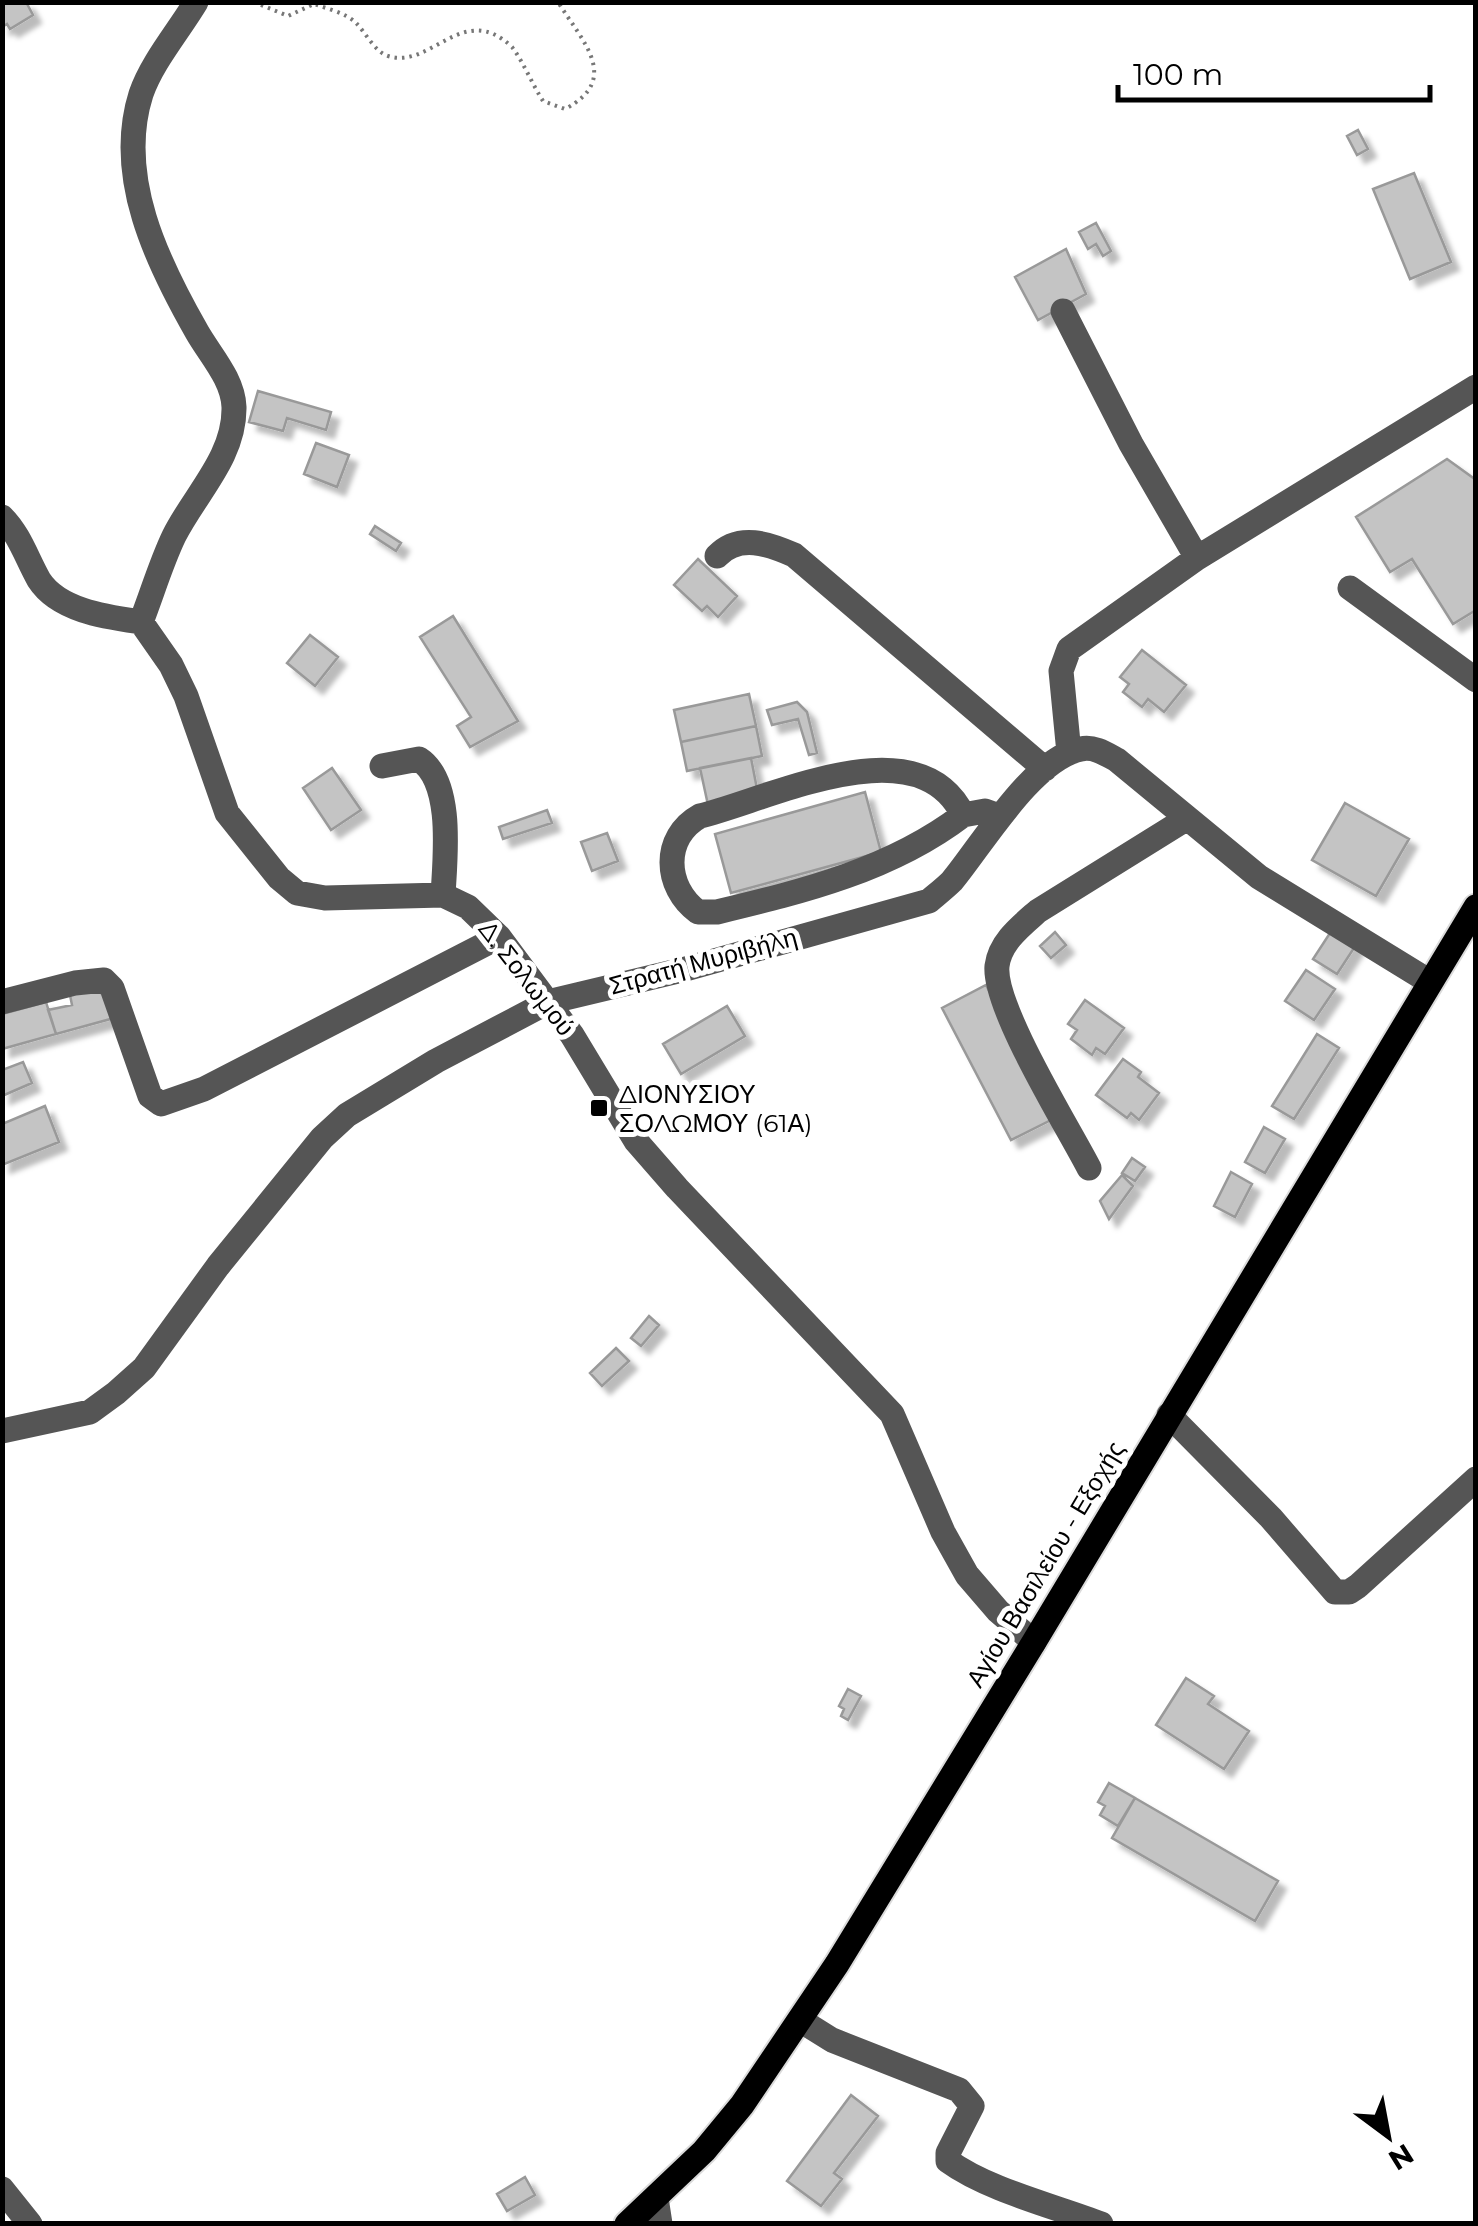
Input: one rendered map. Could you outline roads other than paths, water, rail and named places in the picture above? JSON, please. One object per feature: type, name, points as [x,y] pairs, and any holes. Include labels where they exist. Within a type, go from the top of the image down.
[{"type":"main road","name":"Αγίου Βασιλείου - Εξοχής","points":[[628,2224],[658,2211],[742,2105],[800,2020],[1034,1642],[1476,908]]},
{"type":"street","points":[[141,622],[174,536],[228,446],[234,405],[226,378],[197,332],[152,240],[134,178],[133,130],[142,92],[196,2]]},
{"type":"street","points":[[1064,312],[1131,444],[1197,558]]},
{"type":"street","points":[[1430,982],[1259,876],[1117,760],[1100,750],[1083,748],[1069,753],[1061,671],[1070,649],[1197,558],[1476,387]]},
{"type":"street","points":[[2,517],[30,558],[40,581],[56,598],[106,616],[141,622],[186,696],[227,812],[279,878],[297,893],[325,898],[443,895],[445,853],[436,776],[419,760],[382,766]]},
{"type":"street","points":[[718,556],[734,544],[751,542],[794,556],[1045,770]]},
{"type":"street","points":[[1350,588],[1476,680]]},
{"type":"street","name":"Στρατή Μυριβήλη","points":[[2,1430],[90,1412],[144,1368],[218,1266],[322,1138],[346,1116],[548,1002],[682,970],[929,901],[951,882],[999,816],[1045,770],[1069,753]]},
{"type":"street","points":[[962,815],[954,796],[915,775],[859,770],[684,824],[672,854],[673,882],[698,912],[718,912],[874,868],[934,837],[962,815],[985,811],[999,816]]},
{"type":"street","points":[[1089,1168],[1012,1022],[997,974],[998,962],[1016,930],[1038,912],[1186,819]]},
{"type":"street","name":"Δ. Σολωμού","points":[[443,895],[468,907],[500,938],[600,1079],[636,1141],[716,1231],[892,1414],[943,1532],[967,1576],[998,1611],[1034,1642]]},
{"type":"street","points":[[2,1002],[104,980],[112,988],[150,1096],[162,1104],[204,1089],[500,938]]},
{"type":"street","points":[[1169,1415],[1271,1518],[1335,1592],[1349,1592],[1358,1586],[1476,1479]]},
{"type":"street","points":[[800,2020],[832,2040],[959,2090],[970,2100],[972,2106],[948,2153],[948,2160],[955,2166],[1101,2224]]},
{"type":"street","points":[[2,2189],[30,2224]]},
{"type":"place","name":"ΔΙΟΝΥΣΙΟΥ ΣΟΛΩΜΟΥ (61Α)","points":[[599,1108]]}]
